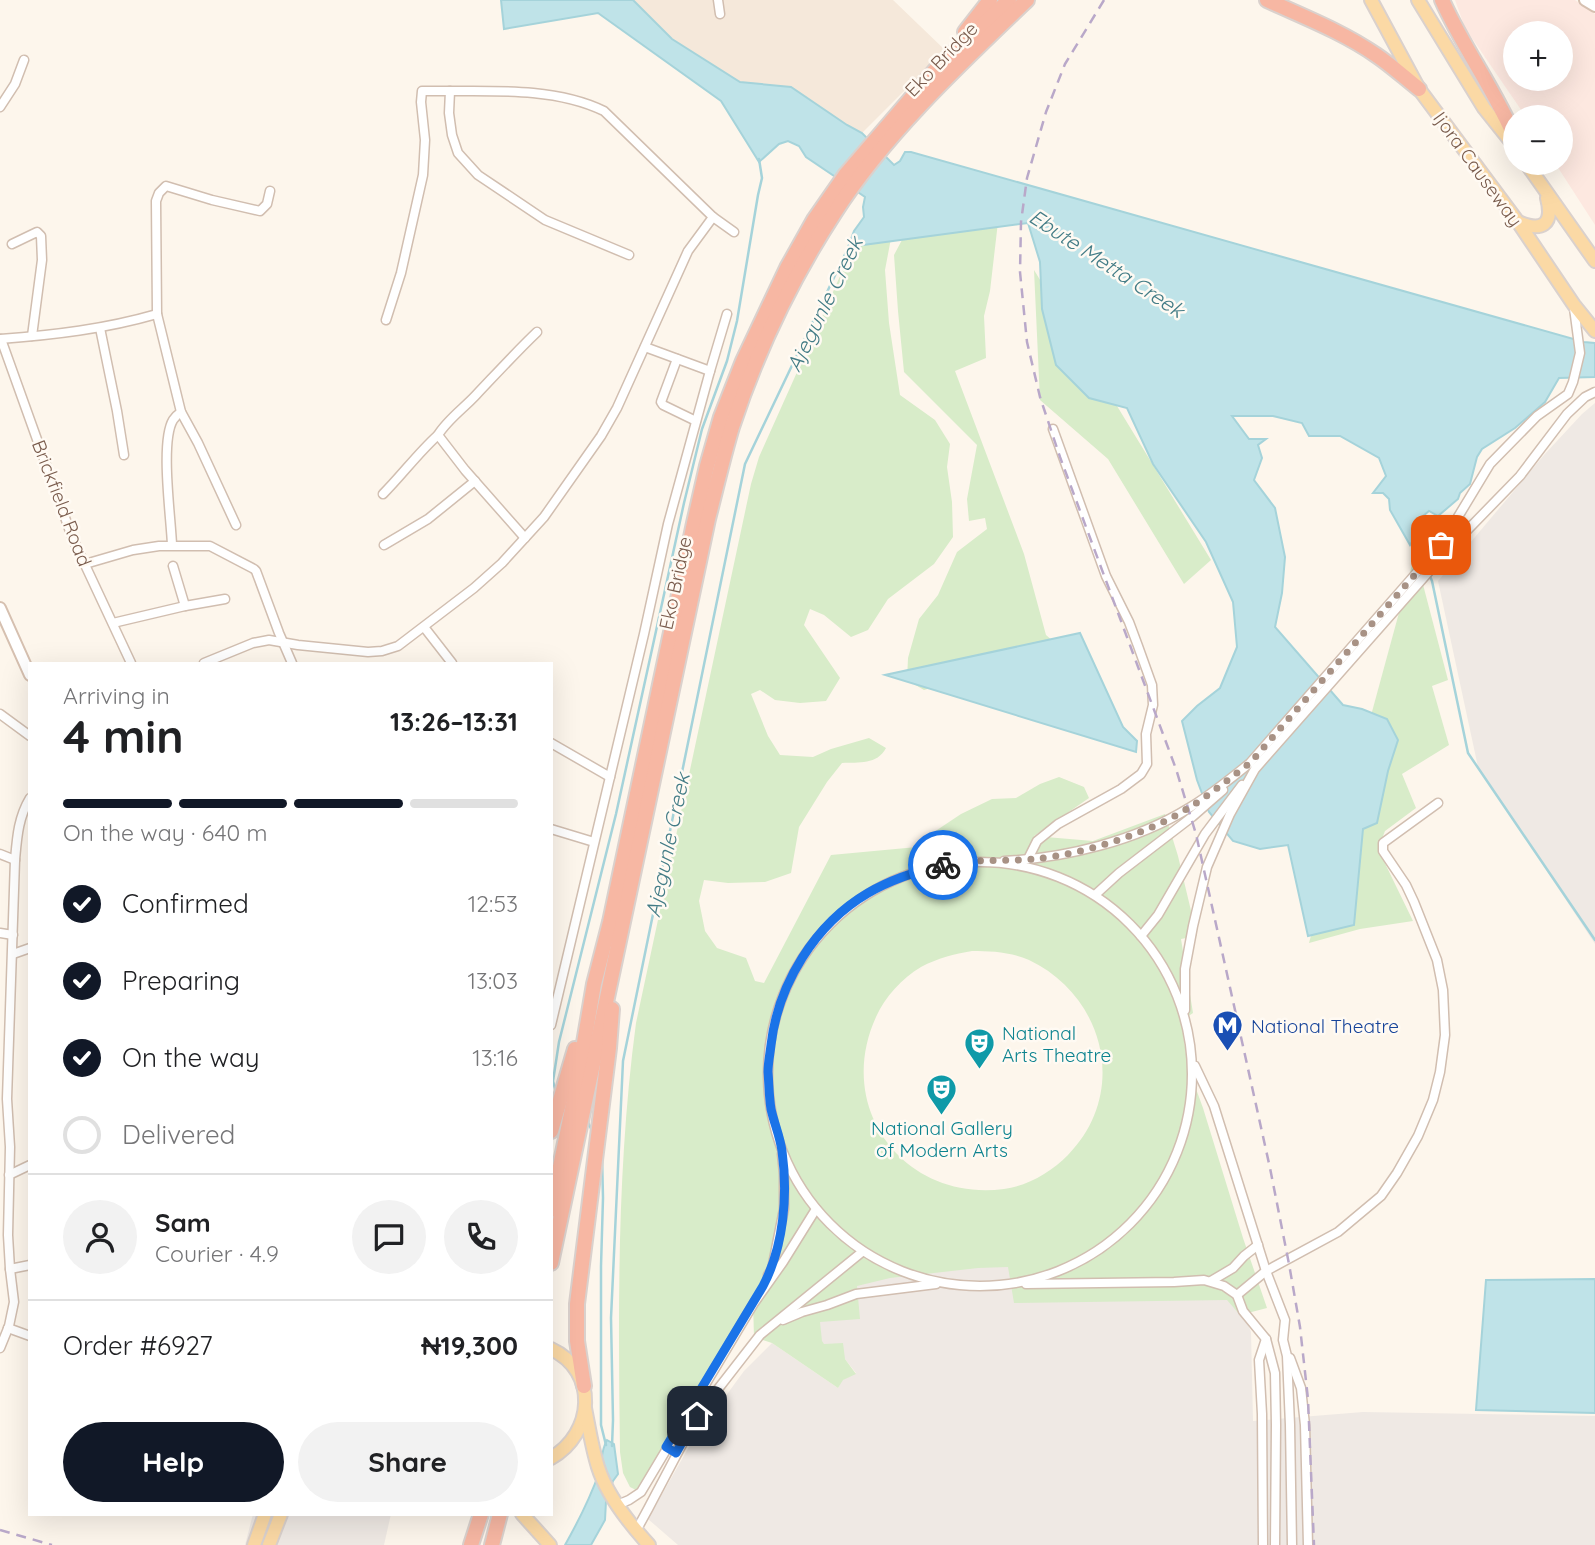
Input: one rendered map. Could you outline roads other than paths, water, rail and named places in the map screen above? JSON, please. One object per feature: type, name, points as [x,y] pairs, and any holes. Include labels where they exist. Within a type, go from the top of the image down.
[{"type":"highway","points":[[937,68],[990,0]]},
{"type":"highway","name":"Eko Bridge","points":[[553,1200],[594,984],[610,922],[694,523],[721,417],[766,310],[814,220],[846,174],[937,68],[1009,0]]},
{"type":"highway","name":"Eko Bridge","points":[[553,1254],[708,519],[732,428],[746,388],[787,295],[836,210],[900,129],[1027,0]]},
{"type":"highway","points":[[978,47],[1038,0]]},
{"type":"highway","points":[[1268,0],[1335,30],[1375,54],[1419,89]]},
{"type":"highway","points":[[1444,4],[1503,112]]},
{"type":"highway","points":[[584,1386],[578,1341],[577,1304],[610,1048],[615,962]]},
{"type":"highway","points":[[553,1123],[594,984]]},
{"type":"highway","points":[[471,1545],[480,1516]]},
{"type":"highway","points":[[492,1545],[499,1516]]},
{"type":"main road","name":"Ijora Causeway","points":[[1371,0],[1419,89],[1518,222],[1574,305],[1581,321],[1595,331]]},
{"type":"main road","points":[[1418,0],[1484,108],[1503,132]]},
{"type":"main road","points":[[1534,175],[1595,261]]},
{"type":"main road","points":[[1518,222],[1529,227],[1540,226],[1547,221],[1550,209],[1546,194]]},
{"type":"main road","points":[[553,1350],[572,1365],[584,1386],[585,1408],[598,1470],[614,1499],[649,1545]]},
{"type":"main road","points":[[553,1457],[571,1443],[580,1429],[585,1408]]},
{"type":"main road","points":[[254,1545],[264,1516]]},
{"type":"main road","points":[[269,1545],[280,1516]]},
{"type":"main road","points":[[524,1516],[550,1545]]},
{"type":"street","points":[[718,0],[720,14]]},
{"type":"street","points":[[1585,0],[1595,6]]},
{"type":"street","points":[[0,107],[15,84],[24,60]]},
{"type":"street","points":[[386,320],[401,273],[423,175],[425,140],[422,91],[528,92],[594,106],[604,111],[713,217],[734,232]]},
{"type":"street","points":[[450,91],[449,113],[455,144],[458,153],[478,175],[545,220],[629,255]]},
{"type":"street","points":[[236,525],[181,412],[157,314],[156,201],[166,186],[260,211],[267,204],[270,191]]},
{"type":"street","points":[[219,660],[253,643],[269,640],[368,652],[398,646],[502,564],[558,498],[601,436],[617,408],[688,251],[713,217]]},
{"type":"street","points":[[12,244],[37,232],[41,236],[42,260],[32,336]]},
{"type":"street","points":[[0,339],[100,328],[157,314]]},
{"type":"street","points":[[553,1016],[668,524],[727,314]]},
{"type":"street","points":[[1444,548],[1490,464],[1537,416],[1568,394],[1578,366],[1581,321]]},
{"type":"street","points":[[100,328],[124,455]]},
{"type":"street","points":[[383,494],[420,452],[537,332]]},
{"type":"street","name":"Brickfield Road","points":[[0,339],[72,537],[131,662]]},
{"type":"street","points":[[645,346],[709,371]]},
{"type":"street","points":[[677,359],[661,402],[696,421]]},
{"type":"street","points":[[0,367],[10,361]]},
{"type":"street","points":[[1142,936],[1158,915],[1205,834],[1253,766],[1444,548],[1520,476],[1574,407],[1595,392]]},
{"type":"street","points":[[173,545],[167,443],[172,421],[181,412]]},
{"type":"street","points":[[1028,859],[1037,841],[1058,824],[1121,789],[1141,774],[1147,764],[1146,734],[1153,705],[1152,685],[1143,659],[1129,622],[1105,576],[1096,544],[1053,429]]},
{"type":"street","points":[[438,435],[525,538]]},
{"type":"street","points":[[384,545],[428,519],[475,481]]},
{"type":"street","points":[[85,564],[133,550],[173,545],[210,546],[254,569],[292,662]]},
{"type":"street","points":[[173,566],[185,606]]},
{"type":"street","points":[[113,623],[225,599]]},
{"type":"street","points":[[0,608],[28,671]]},
{"type":"street","points":[[424,627],[451,662]]},
{"type":"street","points":[[0,714],[28,735]]},
{"type":"street","points":[[553,744],[610,777]]},
{"type":"street","points":[[1095,895],[1220,787],[1253,766]]},
{"type":"street","points":[[1185,1019],[1185,969],[1207,867],[1253,766]]},
{"type":"street","points":[[0,1348],[8,1328],[13,1302],[10,1269],[10,1147],[5,994],[13,954],[17,830],[28,802]]},
{"type":"street","points":[[1237,1295],[1266,1271],[1338,1232],[1381,1196],[1418,1136],[1433,1100],[1445,1035],[1443,990],[1428,934],[1409,892],[1383,851],[1383,843],[1438,803]]},
{"type":"street","points":[[614,1499],[629,1500],[641,1492],[772,1269],[784,1209],[784,1174],[781,1147],[771,1108],[768,1068],[773,1028],[785,990],[812,944],[850,905],[869,892],[910,873],[950,863],[1028,859],[1083,850],[1190,813]]},
{"type":"street","points":[[553,830],[594,842]]},
{"type":"street","points":[[0,854],[15,860]]},
{"type":"street","points":[[991,862],[1045,872],[1095,895],[1112,907],[1142,936],[1175,989],[1185,1019],[1193,1064],[1189,1112],[1172,1165],[1163,1184],[1143,1212],[1118,1234],[1084,1257],[1020,1284]]},
{"type":"street","points":[[0,933],[13,935]]},
{"type":"street","points":[[13,954],[28,949]]},
{"type":"street","points":[[1193,1064],[1214,1106],[1266,1271],[1285,1320],[1283,1339],[1287,1356],[1292,1545]]},
{"type":"street","points":[[781,1147],[797,1181],[816,1209],[862,1252],[901,1272],[940,1283],[970,1287],[1211,1281],[1237,1295],[1243,1311],[1266,1339],[1275,1373],[1275,1545]]},
{"type":"street","points":[[9,1175],[28,1167]]},
{"type":"street","points":[[754,1303],[816,1209]]},
{"type":"street","points":[[1211,1281],[1233,1268],[1258,1245]]},
{"type":"street","points":[[636,1531],[697,1416],[760,1335],[862,1252]]},
{"type":"street","points":[[10,1269],[28,1265]]},
{"type":"street","points":[[771,1326],[802,1311],[856,1294],[940,1283]]},
{"type":"street","points":[[8,1328],[28,1335]]},
{"type":"street","points":[[1263,1545],[1259,1360],[1266,1339]]},
{"type":"street","points":[[1283,1339],[1301,1388],[1305,1425],[1308,1545]]},
{"type":"street","points":[[666,1447],[676,1453]]},
{"type":"water","name":"Ebute Metta Creek","points":[[501,0],[633,0],[672,39],[740,82],[791,87],[862,133],[894,165],[905,152],[911,152],[1595,343],[1595,377],[1559,378],[1545,402],[1515,428],[1482,449],[1477,457],[1470,484],[1460,493],[1458,499],[1438,516],[1429,511],[1423,516],[1420,529],[1410,545],[1390,510],[1389,499],[1383,493],[1373,493],[1386,476],[1379,458],[1340,436],[1309,436],[1302,423],[1273,416],[1232,416],[1249,439],[1266,439],[1258,445],[1262,458],[1254,480],[1275,508],[1285,557],[1282,593],[1275,627],[1343,705],[1387,719],[1398,740],[1377,823],[1363,829],[1354,925],[1308,936],[1288,845],[1260,849],[1233,841],[1209,812],[1197,780],[1182,721],[1220,688],[1237,647],[1233,602],[1206,542],[1153,464],[1127,408],[1089,398],[1056,365],[1042,309],[1040,262],[1028,223],[848,247],[854,231],[864,217],[865,197],[806,157],[799,146],[788,141],[779,144],[759,162],[721,101],[598,13],[504,29]]},
{"type":"water","points":[[1080,633],[1123,727],[1137,741],[1136,752],[885,675]]},
{"type":"water","points":[[1595,1279],[1595,1413],[1476,1410],[1486,1280]]},
{"type":"water","points":[[607,1440],[614,1444],[618,1474],[606,1501],[605,1520],[591,1545],[565,1545],[584,1510],[599,1473]]},
{"type":"waterway","points":[[556,1093],[553,1081],[559,1042],[616,814],[684,503],[702,429],[727,361],[737,321],[762,178],[759,159]]},
{"type":"waterway","name":"Ajegunle Creek","points":[[612,1446],[611,1318],[623,1061],[745,464],[849,246]]},
{"type":"waterway","points":[[1416,534],[1424,561]]},
{"type":"waterway","points":[[1429,574],[1468,753],[1595,940]]},
{"type":"waterway","points":[[587,1120],[593,1133]]},
{"type":"waterway","points":[[602,1155],[601,1425],[606,1445]]},
{"type":"railway","points":[[1104,0],[1065,64],[1046,112],[1027,178],[1021,222],[1020,272],[1027,342],[1040,397],[1060,457],[1176,769],[1196,834],[1270,1168],[1300,1327],[1308,1399],[1314,1545]]},
{"type":"railway","points":[[0,1530],[52,1545]]},
{"type":"place","name":"National Theatre","points":[[1228,1053]]},
{"type":"place","name":"National Arts Theatre","points":[[979,1071]]},
{"type":"place","name":"National Gallery of Modern Arts","points":[[942,1116]]}]
